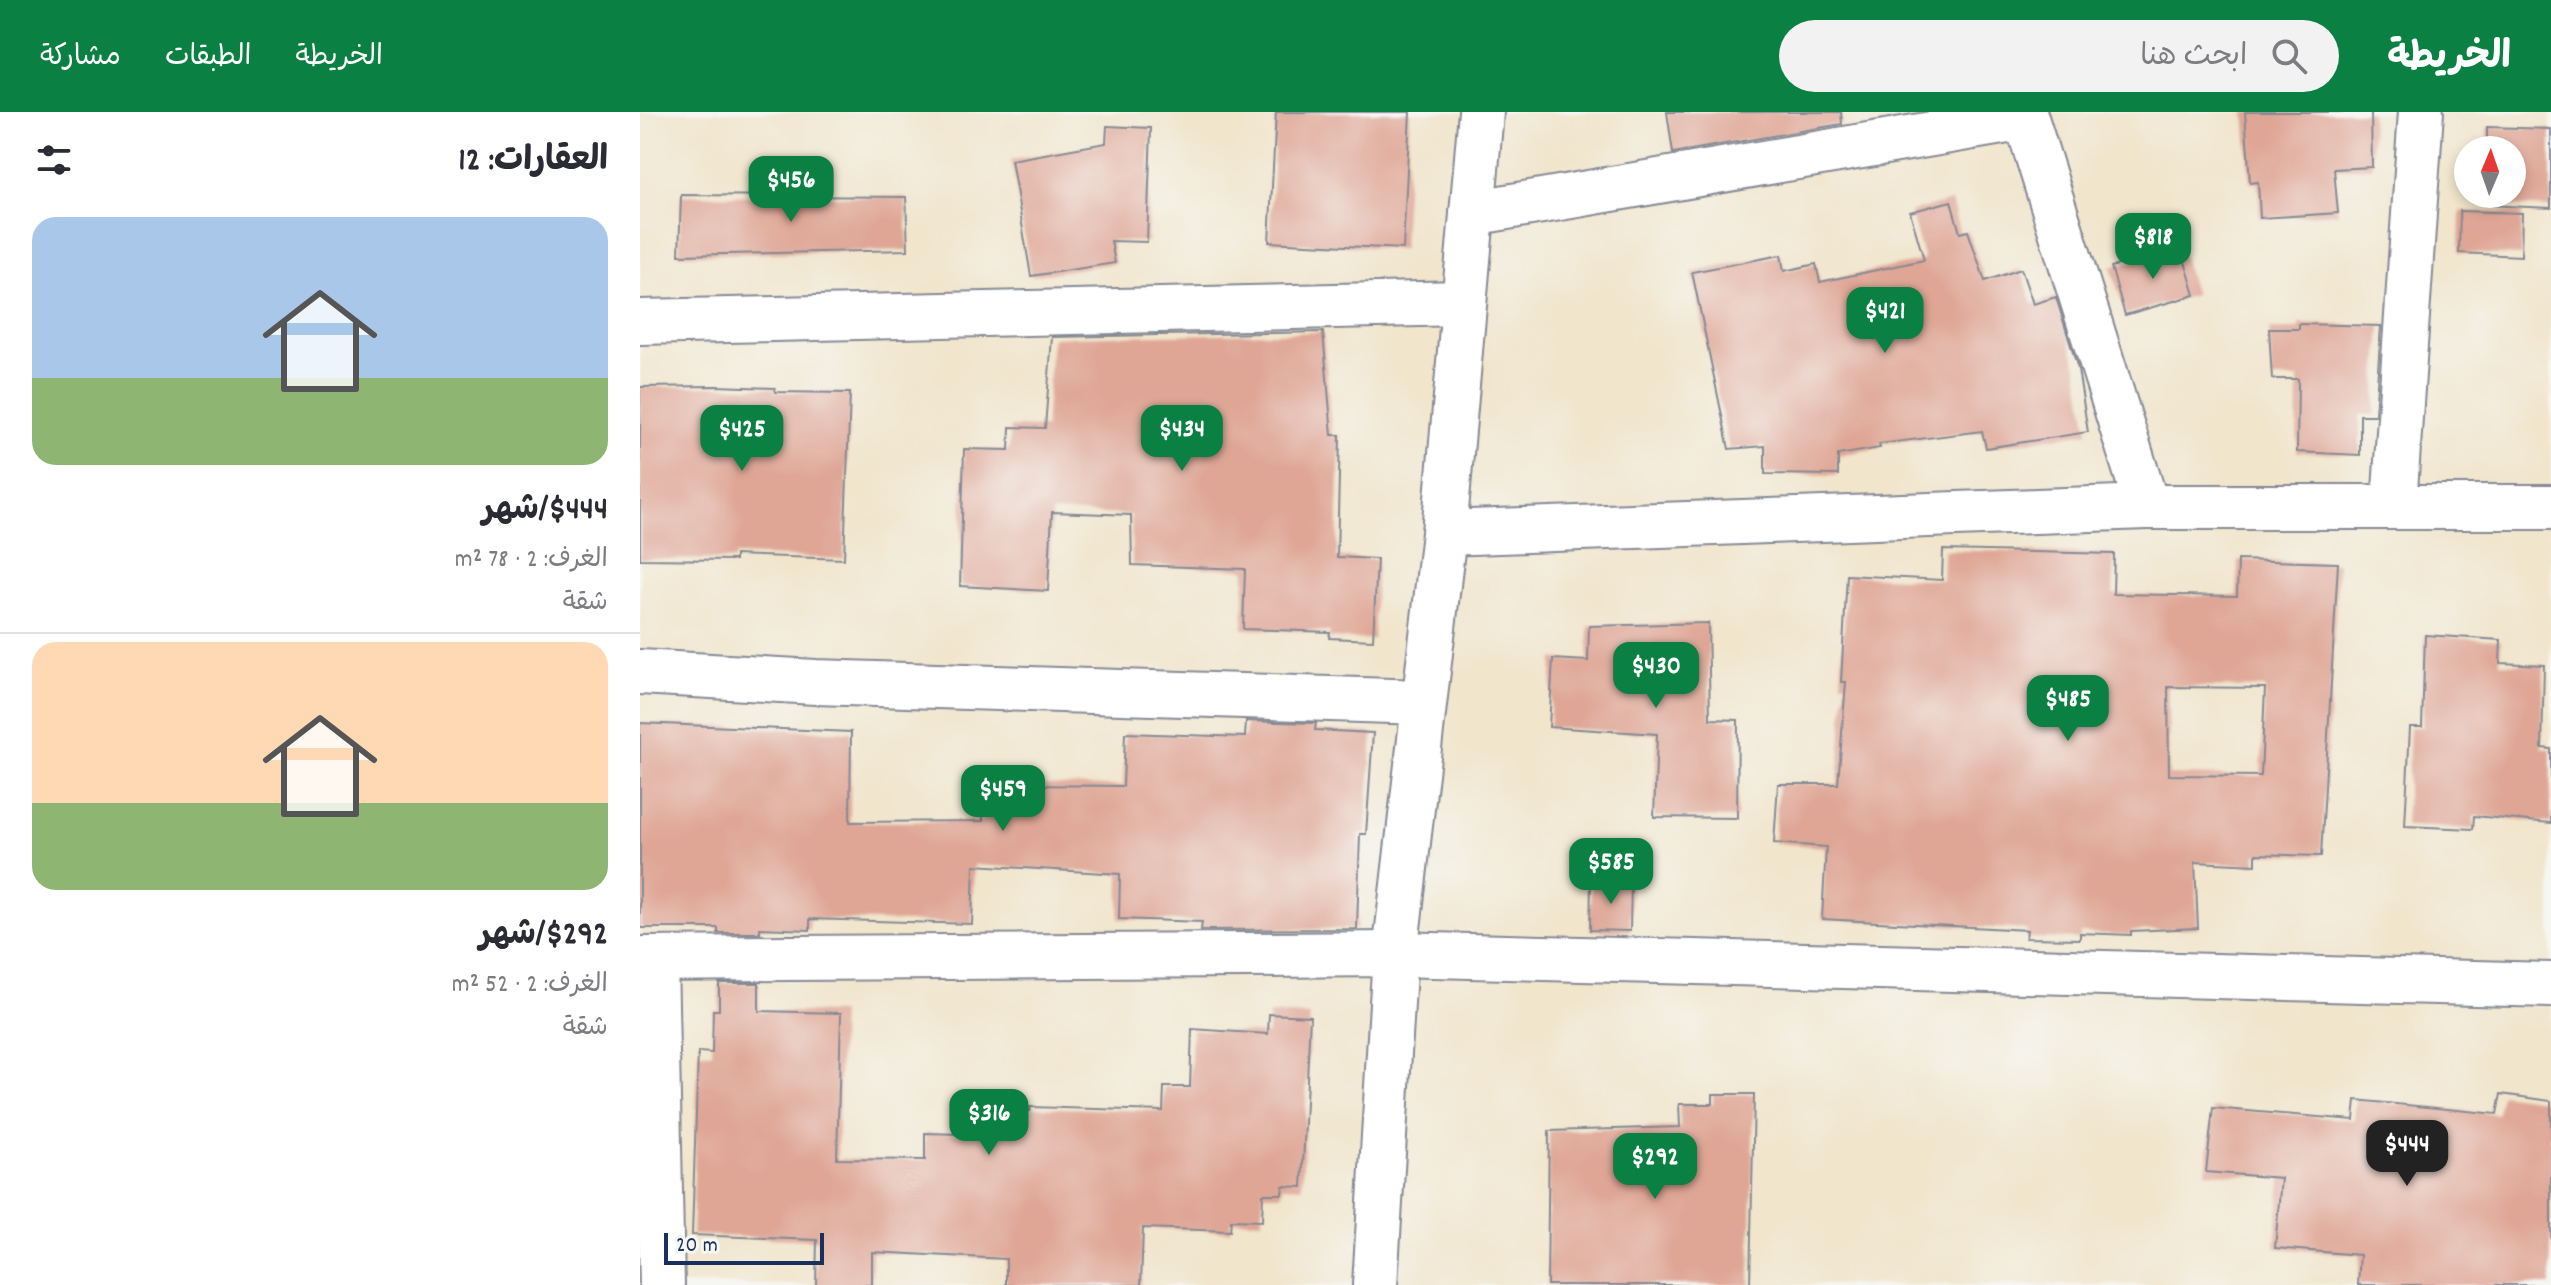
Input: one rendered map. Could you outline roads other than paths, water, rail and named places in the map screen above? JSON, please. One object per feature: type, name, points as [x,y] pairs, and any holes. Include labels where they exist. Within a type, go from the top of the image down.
[{"type":"street","points":[[1375,1285],[1395,954],[1444,533],[1481,112]]},
{"type":"street","points":[[2394,505],[2421,112]]},
{"type":"street","points":[[1472,213],[2024,115],[2147,507]]},
{"type":"street","points":[[640,322],[1462,303]]},
{"type":"street","points":[[1444,533],[2147,507],[2551,507]]},
{"type":"street","points":[[640,672],[816,682],[1423,702]]},
{"type":"street","points":[[662,1285],[648,959],[1395,954],[2551,985]]}]
